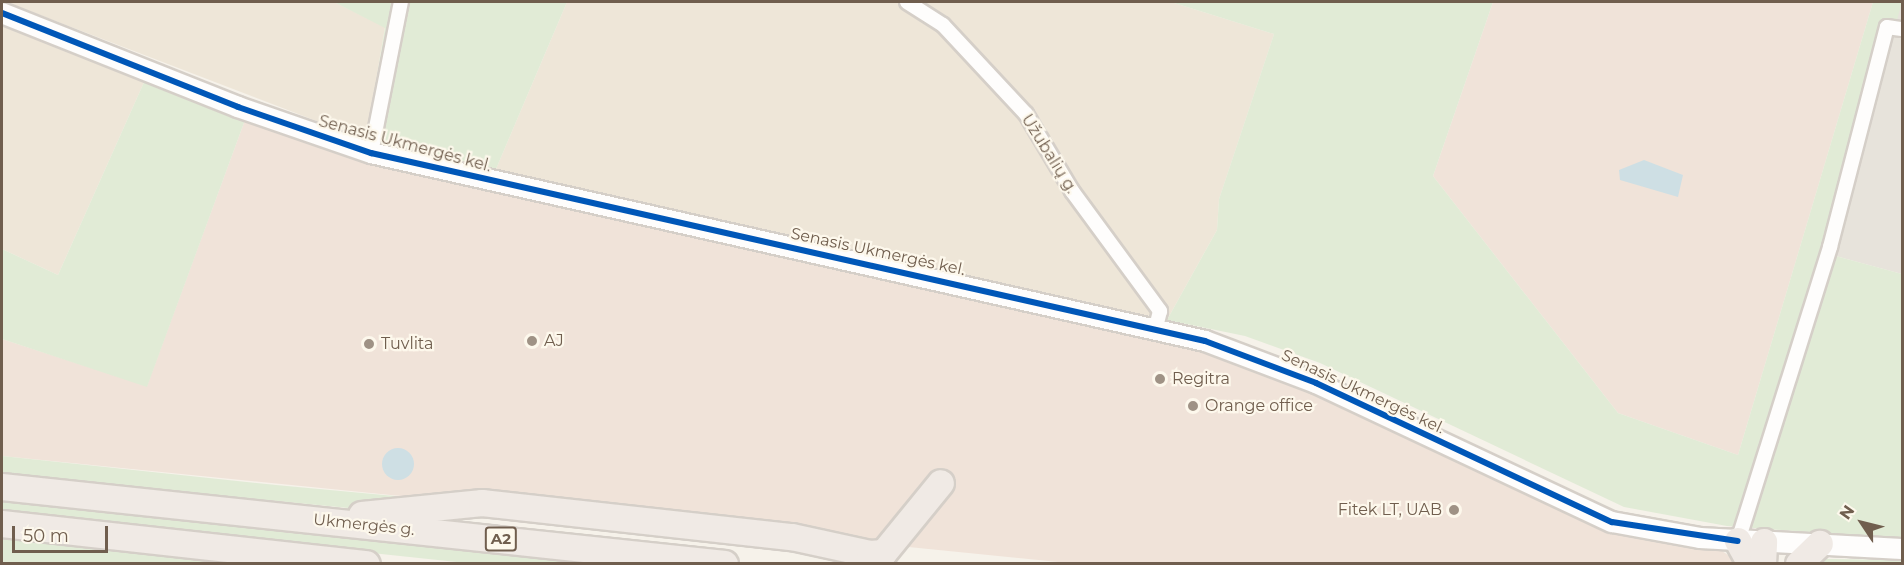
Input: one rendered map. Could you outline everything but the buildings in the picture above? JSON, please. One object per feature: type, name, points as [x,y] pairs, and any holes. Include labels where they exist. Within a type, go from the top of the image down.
[{"type":"highway","points":[[276,516],[307,509],[366,516],[482,504],[792,537],[870,555],[884,553],[941,483]]},
{"type":"highway","name":"Ukmergės g.","points":[[2,487],[725,564]]},
{"type":"highway","points":[[2,524],[367,564]]},
{"type":"highway","points":[[1738,541],[1751,564]]},
{"type":"highway","points":[[1799,564],[1820,544]]},
{"type":"main road","name":"Senasis Ukmergės kel.","points":[[2,13],[238,107],[371,153],[1156,327],[1273,364],[1612,522],[1738,541],[1762,556],[1820,544],[1902,549]]},
{"type":"street","points":[[371,153],[401,2]]},
{"type":"street","name":"Užubalių g.","points":[[907,2],[950,32],[1026,114],[1072,191],[1160,311],[1156,327]]},
{"type":"street","points":[[1738,541],[1830,247],[1887,27],[1902,29]]},
{"type":"shaded area","points":[[6,2],[334,2],[385,27],[366,140]]},
{"type":"shaded area","points":[[567,2],[1171,2],[1274,34],[1219,199],[1217,230],[1167,320],[496,169]]},
{"type":"shaded area","points":[[1493,2],[1873,2],[1738,455],[1618,413],[1433,176]]},
{"type":"shaded area","points":[[1900,2],[1902,2],[1902,274],[1832,255]]},
{"type":"shaded area","points":[[2,22],[145,80],[58,275],[2,249]]},
{"type":"shaded area","points":[[245,120],[357,159],[476,189],[1201,347],[1308,390],[1593,522],[1719,549],[1740,563],[1068,563],[2,456],[2,339],[147,386]]},
{"type":"shaded area","points":[[1644,160],[1683,175],[1678,197],[1620,180],[1619,170]]},
{"type":"shaded area","points":[[398,448],[409,453],[414,464],[409,475],[398,480],[387,475],[382,464],[387,453]]},
{"type":"green space","points":[[334,2],[567,2],[496,169],[366,140],[385,28]]},
{"type":"green space","points":[[1171,2],[1493,2],[1433,176],[1618,413],[1738,455],[1873,2],[1902,2],[1832,255],[1902,274],[1902,539],[1727,526],[1624,507],[1320,363],[1245,336],[1167,320],[1217,230],[1219,199],[1274,34]]},
{"type":"green space","points":[[145,80],[245,120],[147,387],[2,339],[2,249],[58,275]]},
{"type":"green space","points":[[2,456],[427,499],[379,511],[2,474]]},
{"type":"green space","points":[[2,496],[630,563],[466,563],[2,514]]},
{"type":"green space","points":[[2,539],[236,563],[2,563]]},
{"type":"green space","points":[[1826,559],[1902,560],[1902,564],[1811,564]]},
{"type":"cycle path","points":[[2,13],[238,107],[371,153],[1205,341],[1316,383],[1612,522],[1738,541]]},
{"type":"place","name":"AJ","points":[[532,341]]},
{"type":"place","name":"Tuvlita","points":[[369,344]]},
{"type":"place","name":"Regitra","points":[[1160,379]]},
{"type":"place","name":"Orange office","points":[[1193,406]]},
{"type":"place","name":"Fitek LT, UAB","points":[[1454,510]]}]
